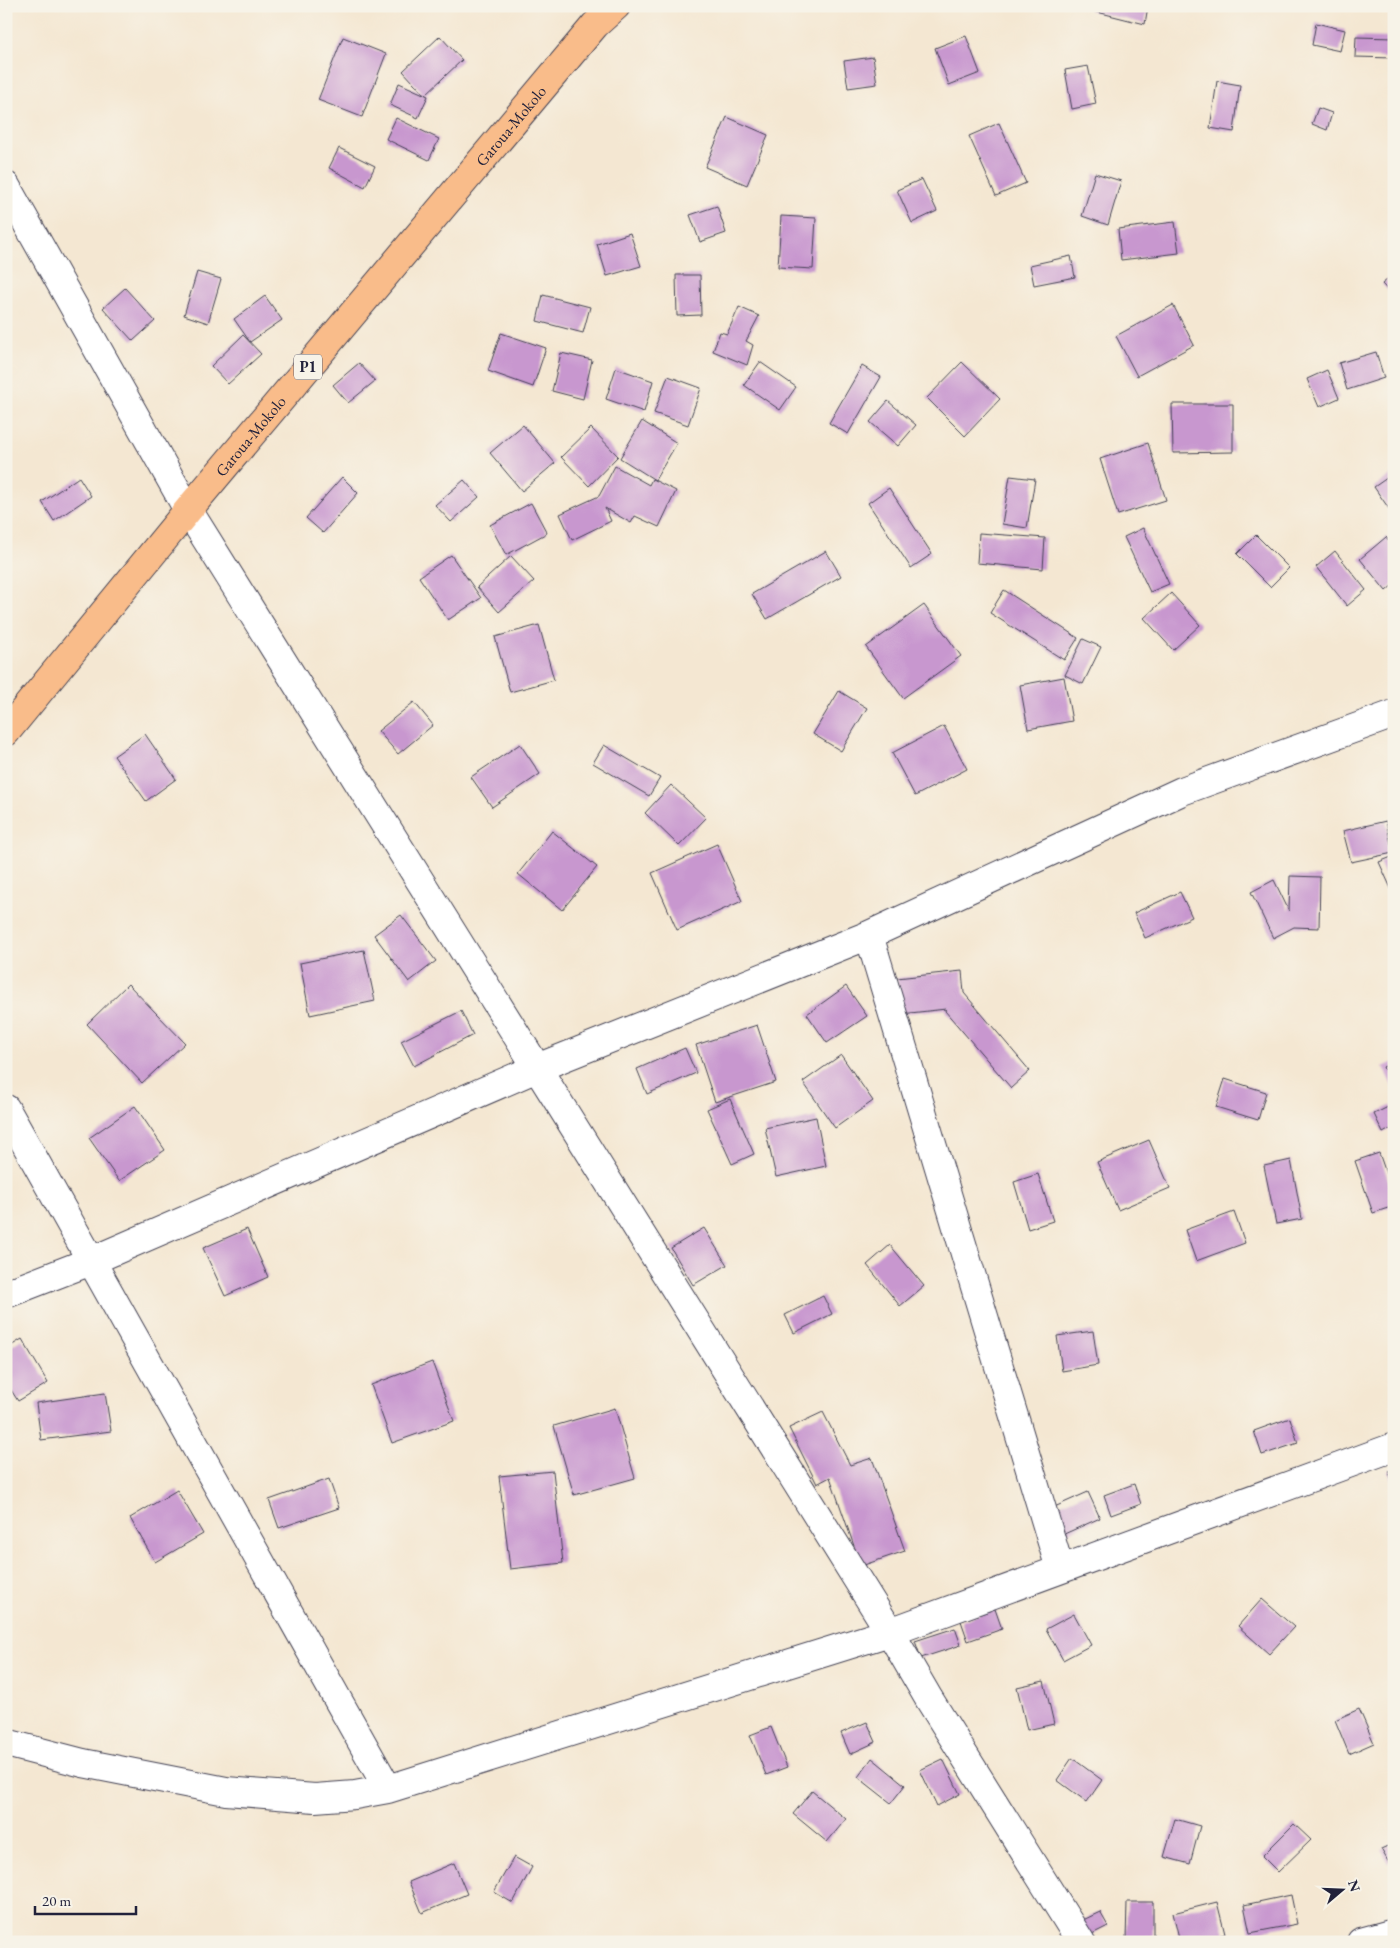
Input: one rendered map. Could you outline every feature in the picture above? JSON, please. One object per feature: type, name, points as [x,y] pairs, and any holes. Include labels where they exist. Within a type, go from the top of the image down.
[{"type":"main road","name":"Garoua-Mokolo","points":[[6,732],[188,510],[588,33],[616,6]]},
{"type":"street","points":[[6,186],[188,510],[890,1632],[929,1699],[1081,1942]]},
{"type":"street","points":[[6,1294],[91,1261],[537,1068],[869,935],[1182,791],[1394,714]]},
{"type":"street","points":[[869,935],[1060,1569]]},
{"type":"street","points":[[6,1109],[388,1789]]},
{"type":"street","points":[[6,1743],[84,1764],[226,1791],[316,1798],[355,1795],[388,1789],[890,1632],[1394,1447]]},
{"type":"street","points":[[1361,1942],[1394,1933]]},
{"type":"building","points":[[1090,6],[1148,6],[1145,24],[1089,10]]},
{"type":"building","points":[[1316,23],[1345,30],[1340,51],[1312,45]]},
{"type":"building","points":[[440,36],[462,60],[425,95],[403,71]]},
{"type":"building","points":[[966,36],[980,73],[949,85],[935,48]]},
{"type":"building","points":[[343,37],[386,54],[362,117],[318,100]]},
{"type":"building","points":[[1356,37],[1394,38],[1394,58],[1355,57]]},
{"type":"building","points":[[873,57],[877,84],[848,88],[844,61]]},
{"type":"building","points":[[1088,66],[1096,104],[1072,109],[1065,70]]},
{"type":"building","points":[[1217,81],[1240,85],[1234,132],[1210,128]]},
{"type":"building","points":[[399,83],[428,96],[418,118],[390,105]]},
{"type":"building","points":[[1318,108],[1332,113],[1327,130],[1312,124]]},
{"type":"building","points":[[727,117],[768,135],[747,185],[705,167]]},
{"type":"building","points":[[396,118],[439,139],[429,160],[386,139]]},
{"type":"building","points":[[999,123],[1026,183],[996,196],[969,136]]},
{"type":"building","points":[[339,148],[375,166],[365,187],[329,168]]},
{"type":"building","points":[[1095,173],[1121,181],[1108,225],[1082,216]]},
{"type":"building","points":[[922,179],[937,211],[912,223],[897,190]]},
{"type":"building","points":[[717,206],[726,233],[700,242],[690,215]]},
{"type":"building","points":[[781,216],[816,218],[813,269],[778,267]]},
{"type":"building","points":[[1175,222],[1179,253],[1121,260],[1118,229]]},
{"type":"building","points":[[630,233],[641,266],[607,276],[597,244]]},
{"type":"building","points":[[1071,256],[1075,277],[1034,285],[1030,265]]},
{"type":"building","points":[[197,272],[221,279],[208,323],[184,315]]},
{"type":"building","points":[[1394,274],[1394,297],[1382,284]]},
{"type":"building","points":[[676,275],[700,275],[701,315],[677,316]]},
{"type":"building","points":[[125,288],[155,321],[133,341],[103,308]]},
{"type":"building","points":[[543,295],[590,307],[583,333],[537,321]]},
{"type":"building","points":[[265,296],[282,320],[250,342],[234,319]]},
{"type":"building","points":[[1173,305],[1194,345],[1137,376],[1116,336]]},
{"type":"building","points":[[739,307],[759,316],[746,341],[753,345],[747,365],[713,351],[720,332],[727,334]]},
{"type":"building","points":[[501,333],[546,348],[533,387],[488,371]]},
{"type":"building","points":[[243,335],[261,354],[228,384],[211,366]]},
{"type":"building","points":[[1376,352],[1384,378],[1347,390],[1339,363]]},
{"type":"building","points":[[561,353],[592,360],[583,399],[552,391]]},
{"type":"building","points":[[760,362],[796,387],[780,410],[744,385]]},
{"type":"building","points":[[962,362],[1000,399],[965,436],[927,398]]},
{"type":"building","points":[[359,363],[375,381],[348,403],[333,385]]},
{"type":"building","points":[[862,366],[881,377],[848,434],[829,423]]},
{"type":"building","points":[[616,368],[653,381],[644,412],[606,399]]},
{"type":"building","points":[[1327,370],[1339,398],[1319,407],[1307,379]]},
{"type":"building","points":[[668,376],[701,388],[688,425],[654,413]]},
{"type":"building","points":[[888,401],[916,425],[898,446],[870,422]]},
{"type":"building","points":[[1172,404],[1233,404],[1233,452],[1173,453]]},
{"type":"building","points":[[642,421],[677,443],[655,480],[620,458]]},
{"type":"building","points":[[523,425],[555,463],[522,491],[490,453]]},
{"type":"building","points":[[591,428],[618,456],[589,486],[561,457]]},
{"type":"building","points":[[1148,443],[1166,500],[1118,515],[1100,459]]},
{"type":"building","points":[[615,466],[649,485],[652,479],[676,491],[659,527],[635,516],[631,523],[605,508],[611,521],[572,540],[560,514],[599,496]]},
{"type":"building","points":[[1394,473],[1394,516],[1374,487]]},
{"type":"building","points":[[1010,476],[1035,479],[1027,528],[1002,524]]},
{"type":"building","points":[[79,477],[91,496],[54,521],[42,502]]},
{"type":"building","points":[[342,477],[358,493],[323,533],[306,518]]},
{"type":"building","points":[[464,480],[479,497],[451,522],[435,505]]},
{"type":"building","points":[[889,488],[932,554],[911,568],[868,503]]},
{"type":"building","points":[[531,503],[547,533],[506,555],[490,525]]},
{"type":"building","points":[[1143,528],[1169,584],[1150,592],[1124,537]]},
{"type":"building","points":[[979,533],[1045,538],[1043,569],[977,563]]},
{"type":"building","points":[[1256,535],[1289,568],[1270,587],[1237,554]]},
{"type":"building","points":[[1386,537],[1394,547],[1394,584],[1386,591],[1360,559]]},
{"type":"building","points":[[826,551],[841,576],[767,619],[752,594]]},
{"type":"building","points":[[1335,551],[1366,590],[1347,606],[1316,567]]},
{"type":"building","points":[[451,555],[481,598],[448,620],[419,577]]},
{"type":"building","points":[[511,556],[534,581],[499,612],[477,587]]},
{"type":"building","points":[[1004,590],[1078,638],[1064,660],[990,613]]},
{"type":"building","points":[[1171,593],[1200,625],[1173,650],[1144,618]]},
{"type":"building","points":[[924,605],[961,656],[903,698],[866,647]]},
{"type":"building","points":[[539,625],[554,680],[510,692],[495,637]]},
{"type":"building","points":[[1083,639],[1101,647],[1083,684],[1065,675]]},
{"type":"building","points":[[1064,677],[1072,721],[1028,729],[1020,685]]},
{"type":"building","points":[[839,691],[867,708],[841,751],[813,734]]},
{"type":"building","points":[[414,702],[433,725],[398,754],[378,731]]},
{"type":"building","points":[[944,726],[967,769],[915,796],[892,753]]},
{"type":"building","points":[[145,734],[176,779],[146,801],[114,756]]},
{"type":"building","points":[[520,744],[540,774],[492,807],[471,777]]},
{"type":"building","points":[[604,745],[660,778],[649,796],[593,763]]},
{"type":"building","points":[[671,785],[706,818],[679,846],[645,813]]},
{"type":"building","points":[[1386,821],[1393,853],[1351,862],[1343,831]]},
{"type":"building","points":[[552,831],[597,867],[562,910],[518,874]]},
{"type":"building","points":[[717,844],[742,901],[677,930],[652,873]]},
{"type":"building","points":[[1394,856],[1394,895],[1379,862]]},
{"type":"building","points":[[1290,876],[1320,877],[1319,928],[1294,927],[1273,938],[1251,892],[1274,880],[1289,911]]},
{"type":"building","points":[[1180,892],[1192,917],[1145,938],[1134,913]]},
{"type":"building","points":[[401,915],[436,961],[409,982],[374,935]]},
{"type":"building","points":[[364,950],[375,1001],[310,1015],[300,963]]},
{"type":"building","points":[[962,971],[964,993],[1030,1071],[1011,1088],[945,1011],[946,1009],[901,1014],[897,978]]},
{"type":"building","points":[[128,984],[185,1043],[142,1083],[87,1024]]},
{"type":"building","points":[[846,986],[867,1016],[827,1043],[807,1014]]},
{"type":"building","points":[[461,1011],[473,1035],[414,1066],[401,1041]]},
{"type":"building","points":[[757,1025],[776,1082],[715,1102],[696,1045]]},
{"type":"building","points":[[685,1048],[696,1073],[647,1094],[637,1069]]},
{"type":"building","points":[[841,1055],[873,1101],[835,1128],[803,1082]]},
{"type":"building","points":[[1394,1062],[1394,1090],[1383,1067]]},
{"type":"building","points":[[1225,1079],[1266,1092],[1258,1120],[1216,1107]]},
{"type":"building","points":[[730,1099],[754,1154],[732,1164],[707,1109]]},
{"type":"building","points":[[1394,1104],[1394,1127],[1383,1133],[1374,1114]]},
{"type":"building","points":[[135,1106],[165,1150],[119,1181],[89,1138]]},
{"type":"building","points":[[816,1117],[826,1166],[776,1177],[765,1128]]},
{"type":"building","points":[[1149,1140],[1170,1188],[1118,1210],[1097,1162]]},
{"type":"building","points":[[1379,1153],[1394,1196],[1394,1206],[1373,1213],[1355,1161]]},
{"type":"building","points":[[1291,1160],[1302,1219],[1276,1224],[1264,1166]]},
{"type":"building","points":[[1038,1174],[1053,1221],[1028,1229],[1014,1182]]},
{"type":"building","points":[[1234,1212],[1245,1243],[1196,1261],[1185,1230]]},
{"type":"building","points":[[704,1228],[727,1265],[693,1285],[671,1248]]},
{"type":"building","points":[[247,1229],[268,1277],[225,1296],[203,1248]]},
{"type":"building","points":[[890,1245],[924,1286],[900,1306],[867,1265]]},
{"type":"building","points":[[823,1296],[832,1314],[794,1333],[785,1315]]},
{"type":"building","points":[[1093,1331],[1098,1365],[1062,1371],[1057,1336]]},
{"type":"building","points":[[22,1339],[48,1383],[18,1401],[6,1382],[6,1349]]},
{"type":"building","points":[[432,1362],[454,1421],[392,1443],[371,1385]]},
{"type":"building","points":[[105,1393],[111,1431],[41,1440],[36,1403]]},
{"type":"building","points":[[615,1408],[635,1478],[574,1495],[554,1426]]},
{"type":"building","points":[[823,1412],[850,1465],[872,1458],[905,1551],[861,1566],[830,1477],[817,1484],[789,1428]]},
{"type":"building","points":[[1290,1418],[1298,1443],[1262,1455],[1254,1431]]},
{"type":"building","points":[[1394,1469],[1394,1484],[1388,1471]]},
{"type":"building","points":[[553,1471],[563,1563],[510,1569],[499,1476]]},
{"type":"building","points":[[329,1479],[339,1508],[279,1528],[269,1500]]},
{"type":"building","points":[[1134,1484],[1141,1504],[1111,1515],[1104,1495]]},
{"type":"building","points":[[177,1490],[203,1534],[155,1562],[130,1518]]},
{"type":"building","points":[[1088,1492],[1100,1518],[1062,1535],[1050,1509]]},
{"type":"building","points":[[1262,1599],[1294,1627],[1269,1654],[1238,1626]]},
{"type":"building","points":[[995,1609],[1002,1629],[968,1641],[961,1621]]},
{"type":"building","points":[[1074,1614],[1091,1645],[1063,1660],[1046,1629]]},
{"type":"building","points":[[955,1628],[961,1645],[921,1658],[915,1641]]},
{"type":"building","points":[[1044,1681],[1054,1724],[1027,1730],[1017,1687]]},
{"type":"building","points":[[1359,1709],[1374,1743],[1349,1754],[1335,1720]]},
{"type":"building","points":[[867,1722],[876,1742],[850,1754],[841,1733]]},
{"type":"building","points":[[771,1727],[787,1767],[766,1775],[750,1735]]},
{"type":"building","points":[[872,1758],[905,1785],[891,1803],[858,1777]]},
{"type":"building","points":[[1072,1758],[1102,1780],[1087,1802],[1057,1780]]},
{"type":"building","points":[[943,1759],[960,1794],[937,1806],[920,1770]]},
{"type":"building","points":[[812,1791],[846,1819],[827,1842],[793,1814]]},
{"type":"building","points":[[1175,1819],[1200,1826],[1190,1864],[1164,1857]]},
{"type":"building","points":[[1294,1824],[1311,1840],[1278,1872],[1262,1856]]},
{"type":"building","points":[[1394,1843],[1394,1861],[1389,1863],[1381,1849]]},
{"type":"building","points":[[514,1857],[532,1867],[513,1903],[494,1892]]},
{"type":"building","points":[[454,1863],[467,1894],[422,1913],[409,1882]]},
{"type":"building","points":[[1291,1895],[1297,1924],[1250,1933],[1244,1905]]},
{"type":"building","points":[[1127,1902],[1153,1902],[1153,1941],[1126,1941]]},
{"type":"building","points":[[1217,1902],[1225,1934],[1195,1942],[1180,1942],[1173,1913]]},
{"type":"building","points":[[1100,1912],[1108,1926],[1088,1936],[1081,1921]]}]
